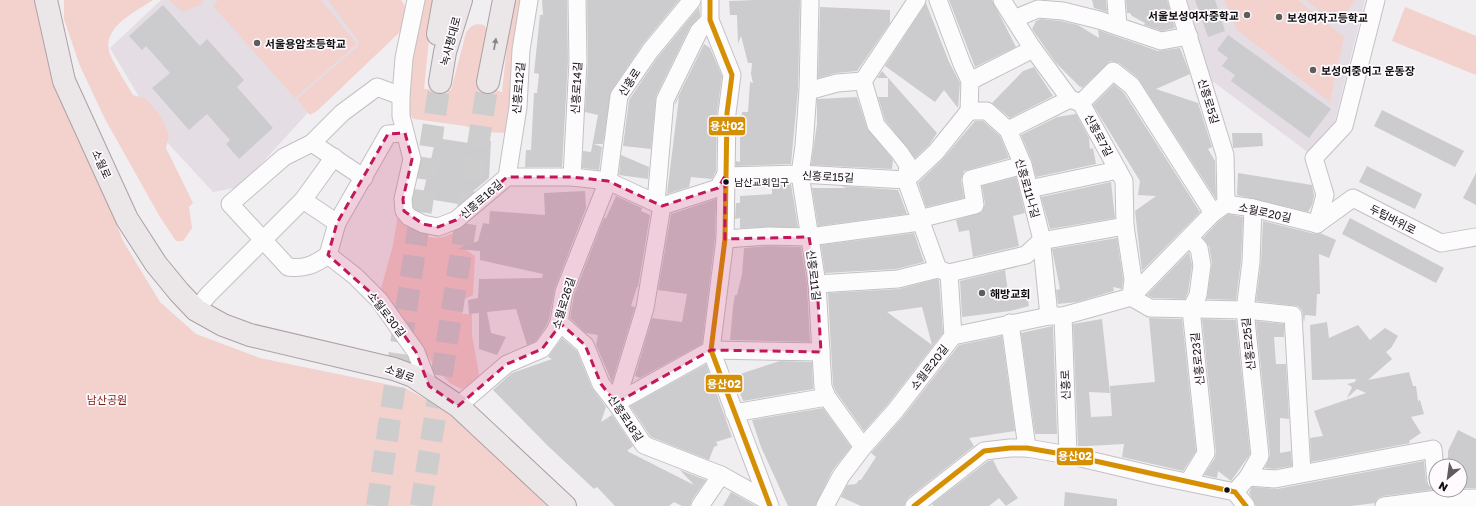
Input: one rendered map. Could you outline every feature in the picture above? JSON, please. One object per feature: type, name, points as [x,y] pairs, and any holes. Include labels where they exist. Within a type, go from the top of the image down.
[{"type":"main road","name":"소월로","points":[[46,0],[64,81],[127,219],[156,264],[196,310],[223,325],[250,335],[394,369],[413,376],[458,406],[565,506]]},
{"type":"main road","points":[[444,0],[438,36],[445,52]]},
{"type":"main road","name":"녹사평대로","points":[[440,82],[445,52],[461,0]]},
{"type":"main road","points":[[488,82],[504,0]]},
{"type":"street","points":[[402,96],[377,87],[342,113],[312,143],[284,157],[230,204],[262,241],[288,267],[300,268],[315,265],[328,255],[337,222],[364,178],[388,134],[405,133],[401,116],[404,58],[416,0]]},
{"type":"street","name":"신흥로12길","points":[[506,177],[518,107],[521,50],[529,0]]},
{"type":"street","name":"신흥로14길","points":[[572,177],[578,61],[577,0]]},
{"type":"street","name":"신흥로","points":[[608,182],[619,96],[650,51],[692,0]]},
{"type":"street","points":[[710,0],[710,20],[732,75],[726,113],[725,239],[711,350],[768,503]]},
{"type":"street","name":"신흥로11길","points":[[810,0],[808,91],[804,146],[800,174],[817,284],[823,387],[827,397],[863,447]]},
{"type":"street","points":[[862,81],[917,0]]},
{"type":"street","points":[[906,180],[936,152],[969,111],[970,81],[938,0]]},
{"type":"street","name":"신흥로7길","points":[[1002,0],[1033,49],[1076,101],[1124,181],[1125,226],[1133,279],[1131,297]]},
{"type":"street","points":[[1116,0],[1118,26]]},
{"type":"street","name":"신흥로5길","points":[[1177,0],[1226,155],[1220,208]]},
{"type":"street","points":[[1317,224],[1325,195],[1314,158],[1344,126],[1376,0]]},
{"type":"street","points":[[1014,19],[1038,9],[1062,11],[1118,26],[1161,41],[1189,36]]},
{"type":"street","points":[[616,403],[646,308],[659,204],[665,100],[699,31],[710,20]]},
{"type":"street","points":[[970,81],[1033,49]]},
{"type":"street","points":[[1008,130],[1076,101],[1113,71],[1132,86],[1220,208],[1148,278],[1131,297],[1150,308],[1245,310],[1293,315],[1302,473]]},
{"type":"street","points":[[808,91],[837,83],[862,81]]},
{"type":"street","points":[[862,81],[876,125],[900,153],[908,165],[906,180],[919,220],[943,271],[953,336]]},
{"type":"street","name":"신흥로11나길","points":[[969,111],[987,111],[1008,130],[1023,165],[1041,241],[1056,316]]},
{"type":"street","name":"신흥로16길","points":[[405,133],[412,159],[403,199],[404,211],[409,217],[423,224],[438,227],[456,220],[506,177],[572,177],[608,182],[659,204]]},
{"type":"street","points":[[312,143],[364,178]]},
{"type":"street","points":[[196,310],[208,295],[303,200],[334,157]]},
{"type":"street","points":[[725,239],[768,236],[810,237],[919,220],[975,205],[971,179],[1023,165]]},
{"type":"street","points":[[1029,190],[1118,170]]},
{"type":"street","name":"신흥로15길","points":[[725,176],[800,174],[906,180]]},
{"type":"street","points":[[659,204],[718,188],[725,176]]},
{"type":"street","name":"소월로26길","points":[[458,406],[507,364],[542,349],[555,331],[559,322],[564,292],[608,182]]},
{"type":"street","name":"두텁바위로","points":[[1317,224],[1353,198],[1441,243],[1476,237]]},
{"type":"street","points":[[303,200],[337,222]]},
{"type":"street","name":"소월로20길","points":[[1220,208],[1253,208],[1317,224]]},
{"type":"street","name":"신흥로25길","points":[[1235,492],[1248,477],[1260,456],[1245,310],[1251,262],[1253,208]]},
{"type":"street","points":[[817,284],[898,279],[943,271],[1026,255],[1041,241],[1125,226]]},
{"type":"street","name":"신흥로23길","points":[[1189,482],[1206,453],[1191,309],[1198,295],[1202,265],[1199,248],[1190,238]]},
{"type":"street","name":"소월로30길","points":[[328,255],[355,276],[379,300],[416,352],[429,386]]},
{"type":"street","name":"소월로20길","points":[[824,506],[841,476],[863,447],[895,411],[953,336],[1010,323],[1056,316],[1131,297]]},
{"type":"street","name":"신흥로","points":[[1056,316],[1068,455]]},
{"type":"street","name":"신흥로18길","points":[[559,322],[584,345],[601,384],[616,403],[644,445],[721,476],[768,503]]},
{"type":"street","points":[[1010,323],[1027,448]]},
{"type":"street","points":[[616,403],[711,350],[821,352]]},
{"type":"street","points":[[734,412],[827,397]]},
{"type":"street","points":[[914,506],[984,451],[1010,448],[1027,448],[1068,455],[1157,476],[1235,492],[1246,506]]},
{"type":"street","points":[[1248,477],[1275,478],[1433,449],[1434,458]]},
{"type":"street","points":[[700,506],[721,476]]},
{"type":"street","points":[[1384,506],[1439,498]]},
{"type":"highlighted area","points":[[405,133],[412,159],[403,199],[404,211],[423,224],[438,227],[456,220],[507,177],[572,177],[608,181],[662,206],[718,188],[725,176],[725,239],[809,237],[817,284],[821,352],[711,350],[616,403],[601,384],[585,345],[561,324],[542,349],[507,364],[458,406],[429,386],[416,352],[379,300],[328,255],[337,223],[388,134]]},
{"type":"shaded area","points":[[161,0],[368,0],[398,24],[326,93],[240,187],[213,192],[164,139],[110,48]]},
{"type":"shaded area","points":[[1182,0],[1365,0],[1333,129],[1313,156],[1212,81]]},
{"type":"green space","name":"남산공원","points":[[0,0],[42,0],[61,85],[123,241],[160,302],[196,334],[260,358],[405,388],[451,413],[547,506],[0,506]]},
{"type":"green space","points":[[64,0],[153,0],[130,14],[116,27],[111,34],[109,51],[116,67],[133,95],[146,99],[162,118],[169,136],[166,148],[193,203],[189,207],[192,228],[183,241],[176,241],[160,217],[105,119],[80,66],[64,19]]},
{"type":"green space","points":[[169,0],[204,0],[200,5],[183,12]]},
{"type":"green space","points":[[218,0],[321,0],[357,44],[295,98],[213,6]]},
{"type":"green space","points":[[328,0],[401,0],[406,11],[405,19],[402,30],[318,110],[310,115],[297,99],[357,47],[359,42]]},
{"type":"green space","points":[[421,0],[433,0],[424,89],[451,90],[466,33],[472,26],[478,24],[484,25],[488,31],[479,86],[502,92],[511,11],[514,0],[524,0],[508,133],[484,132],[465,126],[414,119],[407,112],[413,50]]},
{"type":"green space","name":"보성여중여고 운동장","points":[[1224,0],[1298,0],[1344,37],[1330,102],[1237,30]]},
{"type":"green space","points":[[1306,0],[1356,0],[1336,24]]},
{"type":"green space","points":[[1405,7],[1476,36],[1476,75],[1392,41]]},
{"type":"green space","points":[[398,214],[407,224],[418,232],[436,238],[446,236],[466,225],[466,250],[475,256],[473,295],[463,300],[462,314],[472,314],[472,335],[479,374],[477,380],[462,389],[451,384],[440,373],[380,292],[393,245]]},
{"type":"building","points":[[542,0],[567,0],[568,61],[562,167],[525,167],[526,150],[531,150],[534,93],[537,93],[539,74],[534,73],[540,15],[543,15]]},
{"type":"building","points":[[587,0],[679,0],[642,45],[611,91],[603,144],[594,144],[602,147],[599,170],[582,168],[583,151],[591,152],[598,115],[585,112],[588,61]]},
{"type":"building","points":[[800,0],[798,89],[791,164],[736,166],[736,161],[740,162],[740,115],[742,115],[742,112],[748,112],[750,82],[753,83],[751,74],[752,63],[748,63],[741,36],[738,44],[737,15],[730,15],[729,1]]},
{"type":"building","points":[[949,0],[992,0],[1016,47],[975,67]]},
{"type":"building","points":[[1092,0],[1106,0],[1107,12],[1094,8]]},
{"type":"building","points":[[1126,0],[1167,0],[1175,28],[1162,31],[1144,25],[1145,23],[1132,16],[1130,13],[1127,13]]},
{"type":"building","points":[[1195,0],[1215,0],[1225,31],[1208,37]]},
{"type":"building","points":[[926,3],[949,62],[960,83],[958,108],[944,90],[935,102],[885,66]]},
{"type":"building","points":[[163,5],[200,46],[207,39],[244,80],[237,87],[273,128],[239,159],[226,144],[230,140],[207,114],[189,130],[152,88],[170,73],[146,46],[142,50],[129,36]]},
{"type":"building","points":[[699,7],[700,16],[690,27],[656,96],[651,149],[623,146],[629,100],[658,57]]},
{"type":"building","points":[[820,7],[890,10],[890,23],[857,71],[836,73],[818,78]]},
{"type":"building","points":[[1041,19],[1061,21],[1078,25],[1099,38],[1098,30],[1158,51],[1180,48],[1190,74],[1156,89],[1198,103],[1212,147],[1208,149],[1215,161],[1216,199],[1138,78],[1119,63],[1110,61],[1082,88],[1080,85],[1081,88],[1056,63],[1032,29],[1036,21]]},
{"type":"building","points":[[1228,35],[1331,109],[1309,138],[1231,81],[1235,75],[1222,66],[1228,58],[1217,50]]},
{"type":"building","points":[[704,44],[710,48],[722,76],[717,113],[716,171],[712,179],[691,177],[689,187],[667,194],[679,97],[675,105],[675,103]]},
{"type":"building","points":[[1034,67],[1053,96],[1010,118],[992,103],[1023,71]]},
{"type":"building","points":[[882,71],[937,133],[929,145],[915,158],[885,120],[878,97],[888,97],[888,78],[877,78]]},
{"type":"building","points":[[1114,84],[1124,93],[1200,212],[1142,271],[1135,211],[1156,196],[1138,195],[1140,181],[1093,105]]},
{"type":"building","points":[[857,97],[867,128],[893,160],[892,169],[811,165],[817,124],[817,99]]},
{"type":"building","points":[[1382,110],[1464,151],[1455,167],[1374,126]]},
{"type":"building","points":[[1076,114],[1089,138],[1090,149],[1093,148],[1096,164],[1036,177],[1032,161],[1021,135],[1057,117]]},
{"type":"building","points":[[975,121],[983,121],[1000,136],[1009,158],[964,171],[961,180],[964,198],[926,207],[918,183],[943,159]]},
{"type":"building","points":[[1232,133],[1262,133],[1263,146],[1233,148]]},
{"type":"building","points":[[436,138],[475,144],[476,138],[491,141],[489,178],[458,204],[422,198]]},
{"type":"building","points":[[621,155],[649,167],[648,179],[619,175]]},
{"type":"building","points":[[1367,166],[1422,194],[1415,209],[1359,182]]},
{"type":"building","points":[[1238,173],[1312,185],[1314,196],[1312,205],[1308,212],[1237,195]]},
{"type":"building","points":[[1476,173],[1476,205],[1463,198]]},
{"type":"building","points":[[1016,177],[1025,213],[1013,216],[1019,246],[973,257],[969,230],[959,232],[956,220],[982,212],[985,204],[982,186]]},
{"type":"building","points":[[1111,182],[1115,218],[1050,229],[1041,197]]},
{"type":"building","points":[[791,184],[798,227],[740,228],[740,218],[735,219],[736,203],[740,203],[740,196],[772,194],[772,187],[760,185]]},
{"type":"building","points":[[842,186],[898,190],[907,214],[818,226],[812,188],[846,188]]},
{"type":"building","points":[[585,191],[586,208],[555,288],[549,319],[536,341],[527,345],[516,309],[487,312],[491,333],[506,337],[497,355],[479,349],[479,313],[469,314],[468,300],[478,298],[479,279],[542,278],[543,274],[480,260],[480,251],[457,249],[478,241],[483,223],[489,224],[490,211],[545,215],[544,193]]},
{"type":"building","points":[[616,196],[642,208],[641,211],[650,215],[638,287],[631,306],[635,307],[612,382],[596,345],[598,335],[586,333],[570,318],[574,295],[604,218],[606,218]]},
{"type":"building","points":[[716,199],[715,238],[702,344],[640,378],[635,376],[652,318],[682,322],[687,294],[658,290],[671,214]]},
{"type":"building","points":[[1228,214],[1243,217],[1241,261],[1236,300],[1207,299],[1212,263],[1209,246],[1203,238]]},
{"type":"building","points":[[1350,218],[1444,268],[1436,283],[1342,234]]},
{"type":"building","points":[[1263,221],[1315,234],[1320,233],[1336,240],[1329,258],[1319,254],[1320,294],[1317,294],[1316,316],[1305,315],[1304,323],[1302,310],[1298,306],[1256,301],[1261,262]]},
{"type":"building","points":[[914,233],[924,262],[896,269],[825,273],[821,245]]},
{"type":"building","points":[[1117,238],[1123,279],[1122,289],[1113,287],[1114,291],[1077,302],[1058,304],[1056,290],[1060,289],[1052,249]]},
{"type":"building","points":[[768,246],[801,247],[807,285],[810,342],[730,340],[733,307],[735,295],[737,295],[742,274],[744,248]]},
{"type":"building","points":[[1189,252],[1192,265],[1188,292],[1185,299],[1153,298],[1147,295]]},
{"type":"building","name":"해방교회","points":[[1005,270],[1009,299],[1027,295],[1029,306],[1010,311],[962,317],[960,281]]},
{"type":"building","points":[[937,279],[939,280],[943,333],[887,405],[864,431],[836,392],[833,385],[828,293],[899,289]],"holes":[[[922,307],[932,345],[887,312]]]},
{"type":"building","points":[[1149,318],[1182,319],[1196,451],[1183,471],[1122,457],[1124,444],[1087,446],[1087,448],[1078,447],[1073,324],[1102,319],[1110,393],[1089,392],[1091,417],[1112,416],[1110,386],[1155,382]]},
{"type":"building","points":[[1202,319],[1236,320],[1250,454],[1231,481],[1218,471],[1217,478],[1204,475],[1215,458],[1216,452]]},
{"type":"building","points":[[1256,321],[1284,324],[1284,337],[1274,337],[1276,364],[1286,364],[1289,419],[1280,418],[1280,453],[1291,451],[1292,466],[1274,469],[1265,468],[1270,455]]},
{"type":"building","points":[[1327,322],[1329,338],[1358,325],[1370,340],[1385,328],[1398,336],[1391,348],[1386,352],[1392,359],[1368,380],[1409,372],[1413,386],[1416,386],[1418,401],[1420,400],[1424,414],[1411,417],[1421,433],[1409,441],[1410,443],[1311,462],[1310,438],[1323,436],[1314,411],[1366,393],[1357,389],[1347,398],[1352,387],[1347,384],[1355,382],[1356,379],[1312,380],[1310,325]]},
{"type":"building","points":[[1053,326],[1057,434],[1035,434],[1021,333]]},
{"type":"building","points":[[1002,336],[1015,431],[969,438],[974,446],[908,498],[904,506],[861,506],[841,497],[847,485],[856,484],[859,480],[861,480],[876,457],[871,453],[903,417],[959,345]]},
{"type":"building","points":[[562,338],[577,351],[592,388],[606,407],[601,422],[612,415],[633,446],[627,451],[694,485],[680,470],[706,480],[692,500],[690,506],[682,506],[674,502],[669,506],[615,506],[597,487],[594,489],[547,445],[493,390],[512,373],[552,359],[548,357]]},
{"type":"building","points":[[780,361],[812,362],[813,389],[743,401],[738,388],[740,387],[737,375]]},
{"type":"building","points":[[706,364],[732,437],[716,442],[718,445],[714,447],[709,460],[651,437],[630,406]]},
{"type":"building","points":[[823,408],[851,447],[832,471],[815,506],[788,506],[761,447],[752,420]]},
{"type":"building","points":[[1458,430],[1476,439],[1476,488],[1468,488],[1468,458],[1448,458],[1448,451]]},
{"type":"building","points":[[993,460],[999,472],[1018,498],[1006,506],[999,498],[989,506],[933,506],[932,504],[988,461]]},
{"type":"building","points":[[1424,461],[1426,482],[1428,485],[1428,490],[1383,496],[1378,498],[1375,503],[1351,506],[1256,506],[1249,493],[1252,487],[1277,489]]},
{"type":"building","points":[[731,492],[756,506],[723,506]]},
{"type":"building","points":[[1065,492],[1117,499],[1117,506],[1064,506]]},
{"type":"tunnel","points":[[377,506],[440,82]]},
{"type":"tunnel","points":[[421,506],[488,82]]},
{"type":"transit line","name":"용산02","points":[[710,0],[710,20],[732,75],[727,113],[725,239],[711,350],[770,506]]},
{"type":"transit line","name":"용산02","points":[[914,506],[984,451],[1010,448],[1027,448],[1068,455],[1235,492],[1246,506]]},
{"type":"place","name":"서울보성여자중학교","points":[[1247,15]]},
{"type":"place","name":"보성여자고등학교","points":[[1279,17]]},
{"type":"place","name":"서울용암초등학교","points":[[257,43]]},
{"type":"place","name":"보성여중여고 운동장","points":[[1313,70]]},
{"type":"place","name":"남산교회입구","points":[[726,182]]},
{"type":"place","name":"해방교회","points":[[982,293]]}]
